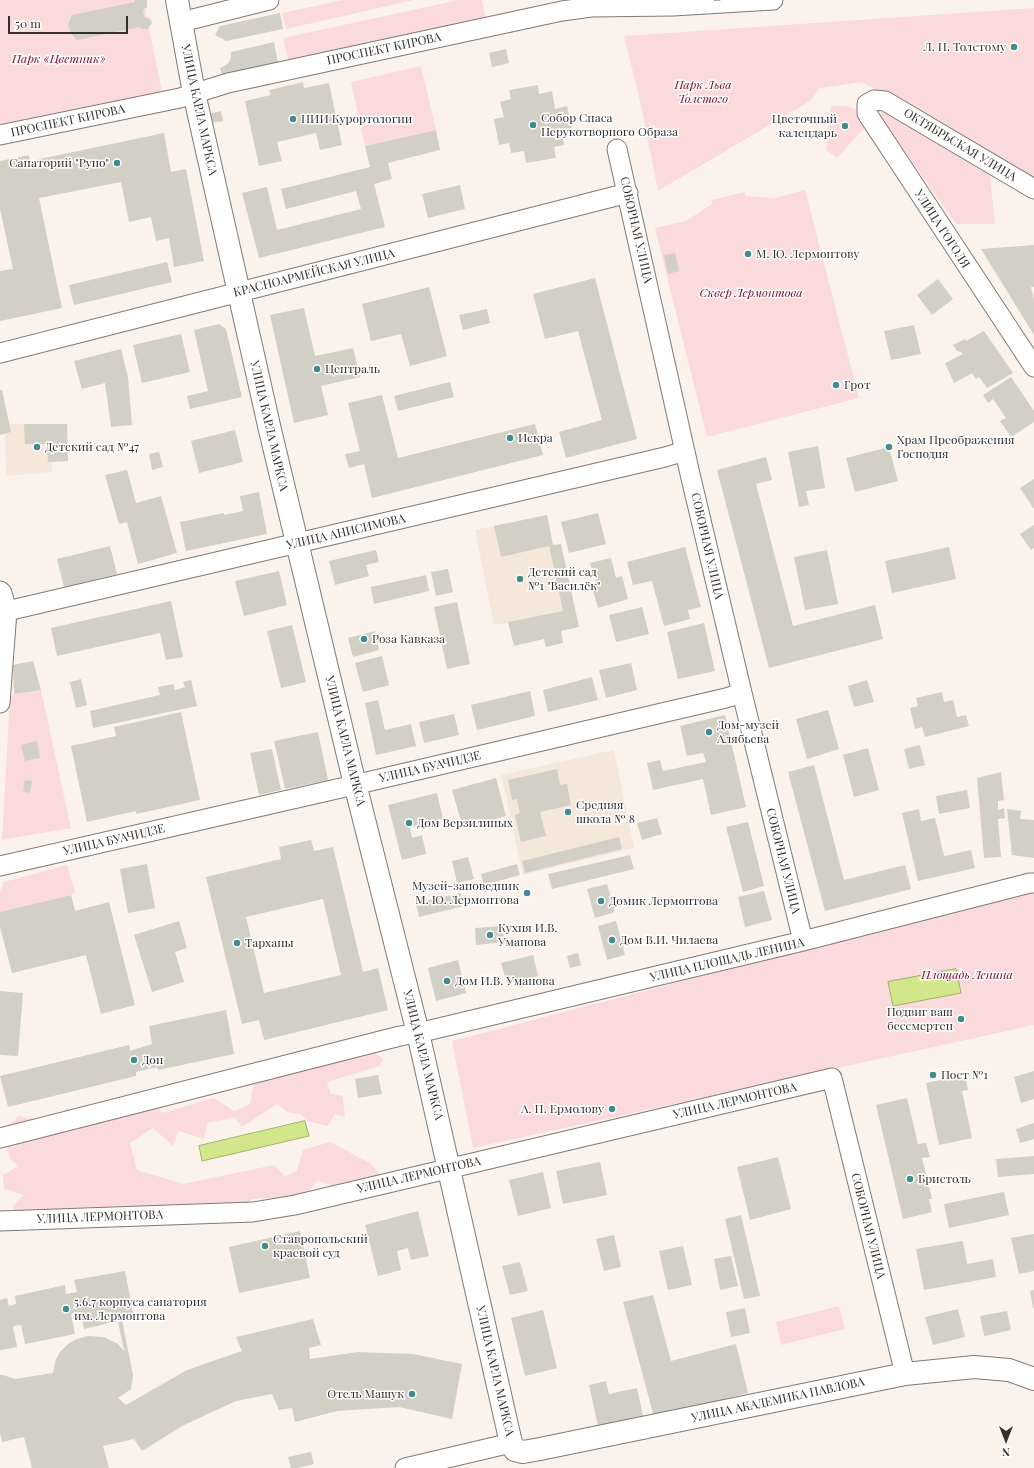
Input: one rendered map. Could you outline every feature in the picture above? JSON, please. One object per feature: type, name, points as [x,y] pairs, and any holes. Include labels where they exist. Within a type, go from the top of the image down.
[{"type":"street","name":"УЛИЦА КАРЛА МАРКСА","points":[[177,0],[194,93],[270,430],[355,785],[418,1033],[517,1448]]},
{"type":"street","points":[[181,22],[269,0]]},
{"type":"street","name":"ПРОСПЕКТ КИРОВА","points":[[0,135],[180,98],[228,83],[562,11],[591,7],[667,3],[773,0]]},
{"type":"street","name":"УЛИЦА ГОГОЛЯ","points":[[885,100],[874,100],[867,104],[867,113],[1034,367]]},
{"type":"street","name":"ОКТЯБРЬСКАЯ УЛИЦА","points":[[885,100],[1034,188]]},
{"type":"street","name":"СОБОРНАЯ УЛИЦА","points":[[617,149],[685,451],[742,693],[803,941]]},
{"type":"street","name":"КРАСНОАРМЕЙСКАЯ УЛИЦА","points":[[0,353],[628,193]]},
{"type":"street","name":"УЛИЦА АНИСИМОВА","points":[[7,611],[666,457],[685,451]]},
{"type":"street","points":[[0,591],[2,593],[7,611],[0,703]]},
{"type":"street","name":"УЛИЦА БУАЧИДЗЕ","points":[[0,866],[355,785],[742,693]]},
{"type":"street","name":"УЛИЦА ПЛОЩАДЬ ЛЕНИНА","points":[[418,1033],[803,941],[1034,883]]},
{"type":"street","points":[[0,1138],[400,1036],[418,1033]]},
{"type":"street","name":"СОБОРНАЯ УЛИЦА","points":[[832,1078],[905,1374]]},
{"type":"street","name":"УЛИЦА ЛЕРМОНТОВА","points":[[0,1221],[253,1212],[295,1205],[832,1078]]},
{"type":"street","name":"УЛИЦА АКАДЕМИКА ПАВЛОВА","points":[[405,1468],[905,1374],[974,1367],[1009,1370],[1034,1379]]},
{"type":"shaded area","name":"Детский сад №47","points":[[10,424],[67,424],[68,461],[52,462],[52,472],[6,476],[5,433],[11,432]]},
{"type":"shaded area","name":"Детский сад №1 \"Василёк\"","points":[[547,515],[553,545],[549,546],[563,611],[494,625],[475,530]]},
{"type":"shaded area","name":"Средняя школа № 8","points":[[614,750],[634,848],[523,875],[501,775]]},
{"type":"shaded area","points":[[956,969],[961,993],[893,1006],[888,982]]},
{"type":"shaded area","points":[[305,1121],[309,1136],[202,1161],[199,1146]]},
{"type":"green space","name":"Парк «Цветник»","points":[[0,0],[143,0],[163,96],[0,132]]},
{"type":"green space","points":[[343,0],[414,0],[286,29],[282,13]]},
{"type":"green space","points":[[459,0],[482,0],[486,21],[289,63],[283,38]]},
{"type":"green space","name":"Парк Льва Толстого","points":[[1034,8],[1034,179],[862,82],[820,88],[810,101],[658,191],[641,105],[624,36]]},
{"type":"green space","points":[[421,66],[436,130],[365,146],[351,82]]},
{"type":"green space","points":[[831,106],[853,108],[867,125],[837,158],[826,150]]},
{"type":"green space","points":[[890,107],[990,175],[995,224],[956,224],[880,116],[886,108]]},
{"type":"green space","name":"Сквер Лермонтова","points":[[805,190],[859,398],[707,437],[655,228],[686,221],[712,204],[712,200],[744,192],[746,196],[775,198]]},
{"type":"green space","points":[[41,690],[71,828],[2,840],[10,698],[14,694]]},
{"type":"green space","points":[[67,865],[75,892],[71,895],[0,912],[0,891],[4,882]]},
{"type":"green space","name":"Площадь Ленина","points":[[1034,893],[1034,1025],[473,1148],[452,1041],[806,949]]},
{"type":"green space","points":[[374,1053],[383,1058],[380,1066],[327,1082],[331,1094],[343,1096],[345,1117],[335,1114],[328,1126],[307,1121],[300,1114],[287,1112],[277,1104],[242,1127],[235,1117],[207,1123],[204,1139],[179,1131],[173,1146],[153,1128],[130,1143],[137,1170],[183,1184],[274,1165],[285,1176],[297,1171],[303,1150],[330,1142],[370,1163],[383,1179],[340,1189],[318,1180],[305,1196],[252,1199],[242,1208],[192,1212],[169,1205],[94,1215],[19,1214],[12,1207],[24,1195],[4,1189],[3,1175],[18,1166],[9,1158],[6,1127],[19,1116],[54,1124],[67,1108],[75,1116],[152,1099],[162,1113],[214,1098],[234,1111],[250,1104],[254,1081],[271,1071]]},
{"type":"green space","points":[[839,1306],[845,1329],[781,1345],[776,1322]]},
{"type":"building","points":[[135,0],[147,0],[147,7],[143,10],[144,17],[151,20],[152,23],[148,29],[142,29],[139,27],[77,40],[71,34],[68,25],[72,15],[135,2]]},
{"type":"building","points":[[280,13],[283,29],[226,41],[215,35],[220,26]]},
{"type":"building","points":[[274,42],[278,63],[222,75],[220,68],[229,62],[231,52]]},
{"type":"building","points":[[506,49],[509,63],[492,67],[489,53]]},
{"type":"building","name":"НИИ Курортологии","points":[[303,82],[304,88],[329,83],[342,145],[320,150],[316,133],[277,142],[282,161],[259,166],[245,101],[271,95],[269,90]]},
{"type":"building","name":"Собор Спаса Нерукотворного Образа","points":[[538,85],[539,94],[552,91],[555,109],[567,106],[572,130],[562,132],[564,145],[554,147],[556,158],[526,163],[524,151],[511,153],[509,143],[499,145],[494,119],[504,117],[500,102],[511,99],[509,90]]},
{"type":"building","points":[[221,111],[223,121],[210,123],[208,114]]},
{"type":"building","points":[[436,130],[440,150],[388,163],[392,179],[374,184],[385,227],[259,258],[242,193],[267,187],[277,230],[361,209],[356,191],[286,209],[281,189],[370,167],[365,146]]},
{"type":"building","points":[[164,133],[171,172],[186,169],[204,261],[174,267],[169,238],[156,241],[151,217],[129,222],[121,182],[39,198],[62,308],[0,321],[0,271],[13,269],[0,209],[0,161],[29,155],[30,161]]},
{"type":"building","points":[[460,185],[465,209],[428,218],[422,194]]},
{"type":"building","points":[[1034,245],[1034,287],[1031,287],[1034,300],[1034,335],[981,249]]},
{"type":"building","points":[[675,253],[679,271],[668,274],[664,255]]},
{"type":"building","points":[[167,262],[172,282],[74,305],[69,285]]},
{"type":"building","points":[[595,278],[637,439],[566,458],[559,432],[602,420],[578,331],[545,339],[533,294]]},
{"type":"building","points":[[938,279],[953,299],[932,315],[917,295]]},
{"type":"building","points":[[429,287],[447,356],[410,366],[401,334],[371,341],[362,304]]},
{"type":"building","points":[[304,308],[315,356],[353,348],[360,377],[321,386],[328,415],[294,423],[270,315]]},
{"type":"building","points":[[487,309],[490,323],[463,330],[459,315]]},
{"type":"building","points":[[219,324],[226,329],[242,397],[190,409],[187,396],[208,391],[194,330]]},
{"type":"building","points":[[914,325],[921,354],[891,360],[884,331]]},
{"type":"building","points":[[984,331],[1013,373],[987,388],[979,377],[976,379],[972,373],[954,383],[945,363],[963,354],[957,351],[953,345],[965,339],[966,341]]},
{"type":"building","points":[[181,334],[190,372],[142,383],[133,345]]},
{"type":"building","points":[[121,349],[128,377],[132,425],[111,427],[105,383],[82,389],[74,361]]},
{"type":"building","points":[[1011,377],[1034,411],[1034,422],[1011,437],[1000,421],[1006,418],[993,399],[988,403],[983,395]]},
{"type":"building","points":[[450,382],[454,397],[398,411],[394,396]]},
{"type":"building","points":[[0,390],[2,390],[11,432],[0,435]]},
{"type":"building","name":"Искра","points":[[382,395],[398,458],[535,424],[543,455],[372,498],[364,464],[349,468],[345,454],[360,451],[348,403]]},
{"type":"building","points":[[24,424],[67,424],[68,461],[48,462],[47,444],[25,444]]},
{"type":"building","points":[[235,430],[243,462],[199,473],[191,441]]},
{"type":"building","points":[[818,446],[825,488],[806,491],[809,505],[799,507],[788,452]]},
{"type":"building","points":[[889,447],[898,481],[855,492],[846,458]]},
{"type":"building","points":[[159,452],[163,467],[152,470],[149,454]]},
{"type":"building","points":[[766,457],[772,480],[756,484],[793,626],[875,605],[883,639],[769,668],[717,470]]},
{"type":"building","points":[[127,470],[136,503],[161,496],[177,553],[138,564],[127,522],[119,524],[105,475]]},
{"type":"building","points":[[1034,479],[1034,509],[1020,488]]},
{"type":"building","points":[[259,492],[267,534],[186,551],[180,522],[224,513],[224,515],[243,511],[240,496]]},
{"type":"building","points":[[598,513],[606,544],[569,553],[561,522]]},
{"type":"building","points":[[547,515],[553,545],[561,544],[579,627],[561,631],[563,643],[546,647],[544,639],[514,646],[508,622],[563,611],[549,546],[501,557],[494,526]]},
{"type":"building","points":[[1034,525],[1034,548],[1031,550],[1020,534]]},
{"type":"building","points":[[110,546],[117,574],[64,587],[57,559]]},
{"type":"building","points":[[685,547],[701,607],[688,610],[690,619],[664,626],[652,581],[633,585],[627,562]]},
{"type":"building","points":[[949,547],[956,579],[892,593],[885,561]]},
{"type":"building","points":[[376,550],[379,562],[366,565],[369,576],[335,585],[329,561]]},
{"type":"building","points":[[827,550],[838,604],[805,610],[794,557]]},
{"type":"building","points":[[611,558],[616,578],[622,576],[628,599],[598,608],[591,584],[596,583],[590,563]]},
{"type":"building","points":[[448,569],[453,592],[436,596],[431,572]]},
{"type":"building","points":[[279,571],[287,605],[244,616],[235,581]]},
{"type":"building","points":[[426,575],[429,591],[374,604],[371,587]]},
{"type":"building","points":[[171,601],[183,657],[166,660],[160,633],[57,656],[51,628]]},
{"type":"building","points":[[457,602],[470,664],[447,669],[434,607]]},
{"type":"building","points":[[642,607],[649,634],[616,642],[609,615]]},
{"type":"building","points":[[704,623],[715,671],[678,679],[667,632]]},
{"type":"building","points":[[292,625],[306,682],[281,688],[267,631]]},
{"type":"building","points":[[375,631],[379,650],[353,657],[348,638]]},
{"type":"building","points":[[382,656],[389,685],[363,692],[355,663]]},
{"type":"building","points":[[33,661],[41,690],[14,694],[13,665]]},
{"type":"building","points":[[631,663],[637,690],[606,698],[599,670]]},
{"type":"building","points":[[592,677],[598,700],[548,712],[543,690]]},
{"type":"building","points":[[81,679],[87,705],[76,708],[70,682]]},
{"type":"building","points":[[191,680],[197,706],[93,728],[90,711],[160,695],[158,687],[173,684],[175,690],[185,687],[183,682]]},
{"type":"building","points":[[867,680],[874,702],[854,707],[848,686]]},
{"type":"building","points":[[530,691],[535,716],[477,730],[471,705]]},
{"type":"building","points":[[942,692],[944,702],[953,700],[957,717],[966,715],[969,726],[925,737],[922,727],[915,729],[910,708],[918,706],[916,698]]},
{"type":"building","points":[[378,700],[385,730],[411,724],[416,746],[376,755],[365,703]]},
{"type":"building","points":[[828,710],[839,749],[807,759],[796,719]]},
{"type":"building","points":[[181,712],[200,800],[136,814],[136,811],[87,822],[71,746],[116,736],[114,727]]},
{"type":"building","points":[[454,714],[459,735],[424,743],[419,722]]},
{"type":"building","points":[[725,715],[746,807],[711,815],[703,779],[653,790],[647,763],[660,760],[663,771],[706,762],[703,753],[687,756],[680,726]]},
{"type":"building","points":[[318,732],[328,780],[285,789],[274,741]]},
{"type":"building","points":[[37,741],[40,758],[25,761],[21,745]]},
{"type":"building","points":[[920,745],[925,765],[909,769],[904,749]]},
{"type":"building","points":[[868,748],[879,790],[854,797],[843,755]]},
{"type":"building","points":[[272,749],[281,790],[259,795],[250,753]]},
{"type":"building","points":[[814,765],[844,880],[905,865],[911,889],[825,911],[788,772]]},
{"type":"building","points":[[557,769],[560,785],[567,784],[571,805],[540,812],[546,836],[521,842],[515,815],[520,813],[517,799],[512,800],[508,780]]},
{"type":"building","points":[[1001,772],[1004,800],[998,801],[998,810],[1004,808],[1005,818],[998,819],[1001,857],[984,858],[977,778]]},
{"type":"building","points":[[496,778],[506,816],[463,828],[452,790]]},
{"type":"building","points":[[25,780],[32,781],[30,793],[23,791]]},
{"type":"building","points":[[967,790],[970,808],[939,814],[936,796]]},
{"type":"building","name":"Дом Верзилиных","points":[[437,793],[443,819],[410,827],[412,838],[422,835],[426,854],[402,860],[388,805]]},
{"type":"building","points":[[919,809],[921,821],[935,818],[944,856],[971,850],[975,868],[918,881],[902,813]]},
{"type":"building","points":[[1007,809],[1021,811],[1020,819],[1034,820],[1034,858],[1012,855]]},
{"type":"building","points":[[657,818],[662,834],[642,840],[637,823]]},
{"type":"building","points":[[748,822],[764,886],[743,892],[726,827]]},
{"type":"building","points":[[619,837],[622,849],[525,873],[522,861]]},
{"type":"building","name":"Тарханы","points":[[311,840],[314,851],[333,847],[363,972],[378,968],[388,1010],[264,1040],[259,1020],[242,1024],[206,877],[281,859],[279,847]],"holes":[[[323,899],[341,975],[264,993],[246,917]]]},
{"type":"building","points":[[630,855],[634,869],[552,889],[548,874]]},
{"type":"building","points":[[468,857],[474,879],[457,883],[452,861]]},
{"type":"building","points":[[147,864],[155,908],[128,913],[120,869]]},
{"type":"building","points":[[517,864],[520,875],[484,885],[481,874]]},
{"type":"building","name":"Домик Лермонтова","points":[[607,884],[615,912],[595,918],[587,889]]},
{"type":"building","points":[[764,891],[772,920],[745,927],[738,897]]},
{"type":"building","points":[[461,893],[464,906],[419,917],[416,903]]},
{"type":"building","points":[[71,895],[75,911],[109,902],[135,1005],[101,1014],[86,955],[12,973],[0,927],[0,912]]},
{"type":"building","points":[[179,921],[187,948],[175,952],[184,982],[152,992],[134,935]]},
{"type":"building","name":"Дом В.И. Чилаева","points":[[616,921],[625,955],[607,960],[598,926]]},
{"type":"building","name":"Кухня И.В. Уманова","points":[[503,926],[504,942],[476,945],[475,928]]},
{"type":"building","points":[[578,953],[581,965],[570,968],[567,956]]},
{"type":"building","points":[[533,955],[538,976],[507,984],[501,963]]},
{"type":"building","name":"Дом И.В. Уманова","points":[[458,960],[466,993],[436,1001],[428,968]]},
{"type":"building","points":[[0,991],[23,993],[18,1056],[0,1055]]},
{"type":"building","name":"Дон","points":[[226,1010],[234,1054],[158,1070],[157,1067],[136,1072],[136,1076],[8,1107],[0,1076],[129,1045],[130,1051],[152,1044],[149,1026]]},
{"type":"building","points":[[1034,1071],[1034,1099],[1021,1103],[1014,1077]]},
{"type":"building","points":[[378,1075],[382,1094],[358,1098],[355,1079]]},
{"type":"building","points":[[965,1075],[968,1090],[962,1091],[972,1138],[939,1145],[926,1083]]},
{"type":"building","name":"Бристоль","points":[[907,1098],[918,1144],[926,1143],[930,1157],[922,1158],[932,1199],[929,1199],[932,1212],[903,1219],[876,1105]]},
{"type":"building","points":[[1034,1123],[1034,1139],[1020,1143],[1016,1129]]},
{"type":"building","points":[[1034,1156],[1034,1174],[998,1177],[996,1159]]},
{"type":"building","points":[[778,1157],[791,1209],[750,1220],[737,1167]]},
{"type":"building","points":[[600,1162],[607,1195],[563,1204],[556,1171]]},
{"type":"building","points":[[543,1172],[551,1208],[518,1216],[509,1180]]},
{"type":"building","points":[[1004,1192],[1009,1215],[949,1228],[944,1204]]},
{"type":"building","points":[[418,1211],[429,1256],[411,1260],[408,1248],[397,1251],[401,1270],[378,1276],[365,1225]]},
{"type":"building","points":[[741,1215],[760,1296],[744,1299],[725,1219]]},
{"type":"building","name":"Ставропольский краевой суд","points":[[300,1231],[310,1278],[239,1293],[229,1247]]},
{"type":"building","points":[[1034,1234],[1034,1271],[1019,1274],[1011,1238]]},
{"type":"building","points":[[614,1235],[621,1267],[604,1271],[596,1239]]},
{"type":"building","points":[[963,1241],[967,1264],[993,1259],[996,1277],[924,1290],[916,1249]]},
{"type":"building","points":[[683,1246],[692,1285],[668,1290],[659,1251]]},
{"type":"building","points":[[731,1256],[738,1286],[720,1290],[714,1259]]},
{"type":"building","points":[[520,1262],[528,1291],[510,1295],[502,1266]]},
{"type":"building","points":[[125,1271],[134,1318],[122,1320],[133,1375],[131,1389],[118,1398],[126,1405],[187,1370],[242,1351],[236,1337],[313,1319],[321,1345],[309,1348],[310,1359],[358,1352],[413,1354],[462,1364],[452,1419],[399,1407],[337,1411],[295,1422],[292,1408],[279,1410],[272,1394],[236,1401],[184,1425],[142,1451],[134,1439],[103,1446],[109,1468],[32,1468],[24,1437],[2,1442],[0,1433],[0,1375],[15,1379],[53,1373],[56,1359],[60,1352],[68,1344],[77,1339],[88,1336],[104,1337],[118,1344],[124,1351],[118,1321],[84,1329],[81,1312],[71,1314],[75,1334],[25,1344],[21,1325],[13,1326],[17,1347],[0,1350],[0,1300],[7,1298],[9,1306],[16,1304],[15,1296],[65,1285],[66,1294],[77,1292],[74,1280]]},
{"type":"building","points":[[1034,1290],[1034,1308],[1033,1308],[1030,1291]]},
{"type":"building","points":[[653,1295],[671,1361],[736,1344],[748,1393],[654,1417],[623,1302]]},
{"type":"building","points":[[745,1308],[750,1333],[731,1337],[726,1312]]},
{"type":"building","points":[[958,1309],[965,1337],[933,1345],[925,1317]]},
{"type":"building","points":[[543,1310],[557,1368],[525,1376],[511,1318]]},
{"type":"building","points":[[1007,1311],[1011,1330],[984,1336],[980,1316]]},
{"type":"building","points":[[606,1381],[609,1394],[637,1388],[643,1416],[598,1426],[589,1385]]},
{"type":"building","points":[[311,1452],[314,1464],[291,1468],[288,1457]]},
{"type":"tram line","points":[[714,0],[720,0]]},
{"type":"place","name":"Л. Н. Толстому","points":[[1014,47]]},
{"type":"place","name":"НИИ Курортологии","points":[[293,119]]},
{"type":"place","name":"Собор Спаса Нерукотворного Образа","points":[[533,125]]},
{"type":"place","name":"Цветочный календарь","points":[[845,126]]},
{"type":"place","name":"Санаторий \"Руно\"","points":[[117,163]]},
{"type":"place","name":"М. Ю. Лермонтову","points":[[748,254]]},
{"type":"place","name":"Централь","points":[[317,369]]},
{"type":"place","name":"Грот","points":[[836,385]]},
{"type":"place","name":"Искра","points":[[510,438]]},
{"type":"place","name":"Детский сад №47","points":[[37,447]]},
{"type":"place","name":"Храм Преображения Господня","points":[[889,447]]},
{"type":"place","name":"Детский сад №1 \"Василёк\"","points":[[520,579]]},
{"type":"place","name":"Роза Кавказа","points":[[364,639]]},
{"type":"place","name":"Дом-музей Алябьева","points":[[709,732]]},
{"type":"place","name":"Средняя школа № 8","points":[[568,812]]},
{"type":"place","name":"Дом Верзилиных","points":[[409,823]]},
{"type":"place","name":"Музей-заповедник М. Ю. Лермонтова","points":[[527,893]]},
{"type":"place","name":"Домик Лермонтова","points":[[601,901]]},
{"type":"place","name":"Кухня И.В. Уманова","points":[[490,935]]},
{"type":"place","name":"Дом В.И. Чилаева","points":[[612,940]]},
{"type":"place","name":"Тарханы","points":[[237,943]]},
{"type":"place","name":"Дом И.В. Уманова","points":[[447,981]]},
{"type":"place","name":"Подвиг ваш бессмертен","points":[[961,1019]]},
{"type":"place","name":"Дон","points":[[134,1060]]},
{"type":"place","name":"Пост №1","points":[[933,1075]]},
{"type":"place","name":"А. П. Ермолову","points":[[612,1109]]},
{"type":"place","name":"Бристоль","points":[[910,1179]]},
{"type":"place","name":"Ставропольский краевой суд","points":[[265,1246]]},
{"type":"place","name":"5.6.7 корпуса санатория им. Лермонтова","points":[[66,1309]]},
{"type":"place","name":"Отель Машук","points":[[412,1394]]}]
